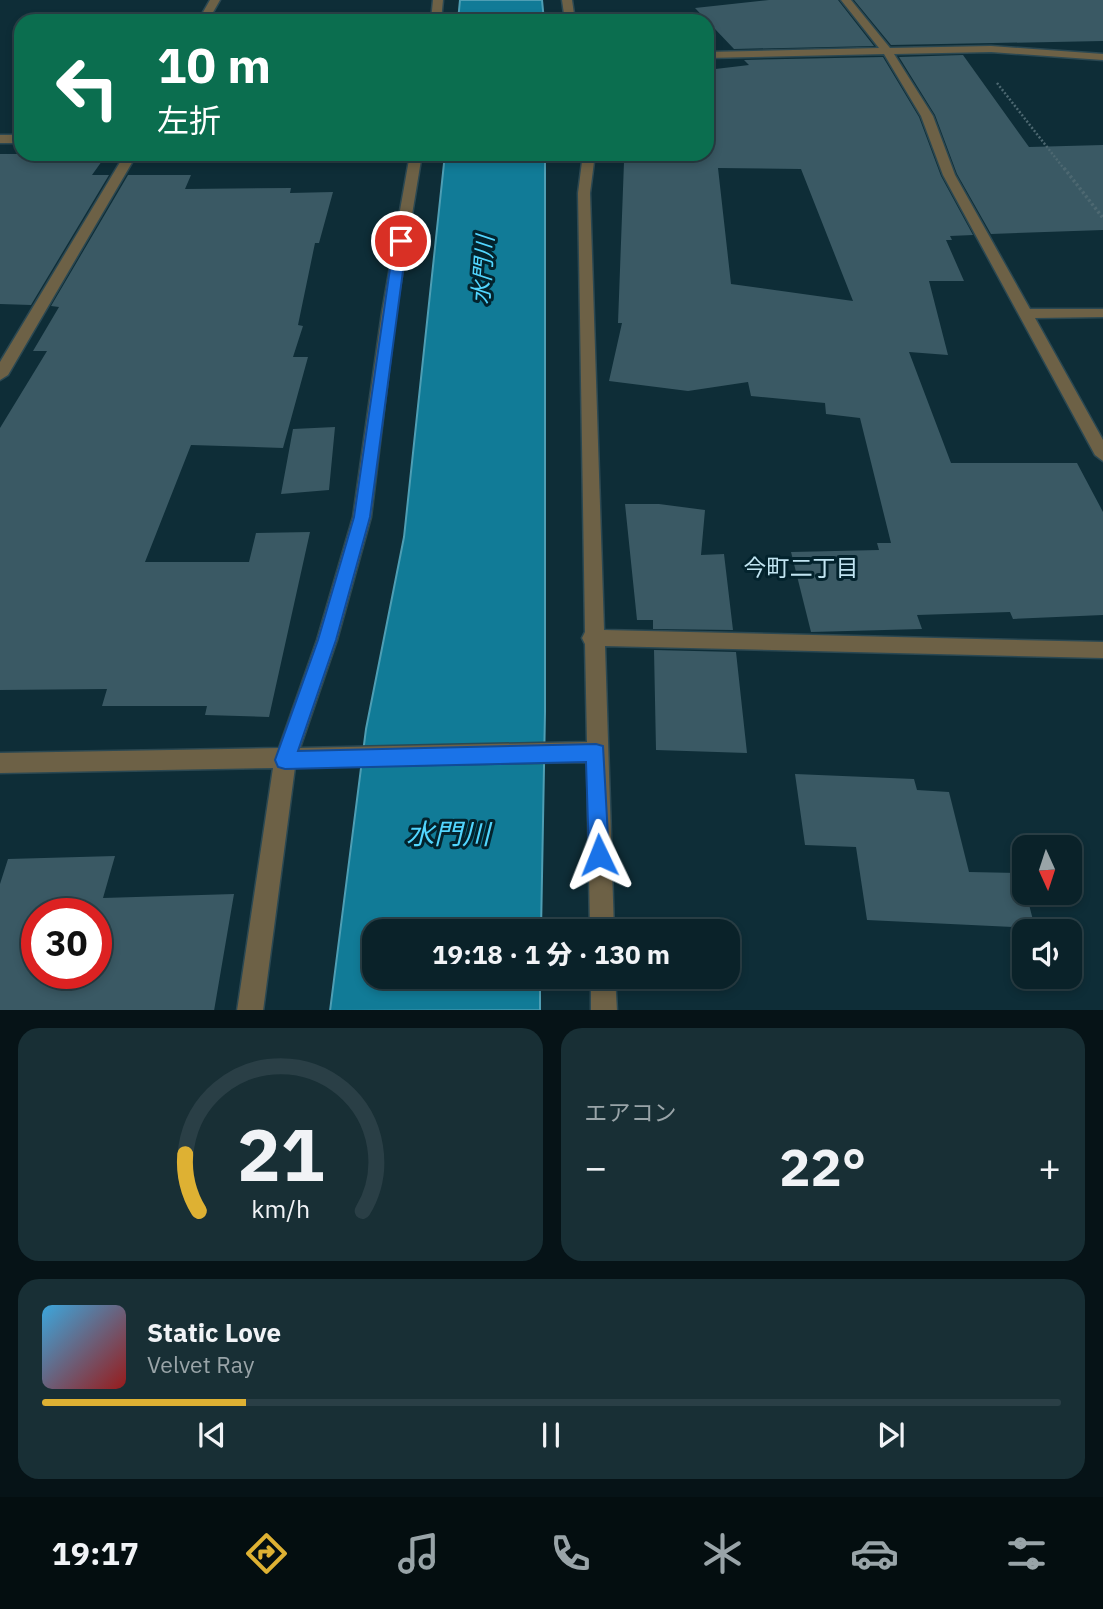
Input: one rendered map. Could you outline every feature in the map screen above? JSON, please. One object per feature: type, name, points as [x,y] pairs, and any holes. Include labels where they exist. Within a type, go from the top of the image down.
[{"type":"street","points":[[846,0],[887,51],[927,116],[949,175],[1103,455]]},
{"type":"street","points":[[714,55],[991,49],[1103,57]]},
{"type":"street","points":[[0,375],[127,161]]},
{"type":"street","points":[[250,1010],[285,760],[327,640],[362,517],[388,312],[415,161]]},
{"type":"street","points":[[588,161],[584,193],[592,638],[601,919]]},
{"type":"street","points":[[1026,314],[1103,313]]},
{"type":"street","points":[[592,638],[1103,650]]},
{"type":"street","points":[[0,763],[285,760],[345,756],[596,752]]},
{"type":"street","points":[[603,989],[604,1010]]},
{"type":"path","points":[[991,49],[990,75],[1103,218]]},
{"type":"water","points":[[460,0],[542,0],[543,14],[459,14]]},
{"type":"water","name":"水門川","points":[[444,161],[545,161],[545,712],[541,919],[362,919],[362,989],[540,989],[540,1010],[330,1010],[366,729],[404,537]]},
{"type":"building","points":[[769,0],[838,0],[874,46],[734,49],[714,28],[714,14],[701,14],[695,8]]},
{"type":"building","points":[[854,0],[1103,0],[1103,41],[891,45]]},
{"type":"building","points":[[963,55],[1029,147],[1103,145],[1103,230],[991,234],[957,174],[935,115],[899,57]]},
{"type":"building","points":[[883,57],[919,117],[941,176],[973,235],[950,236],[952,240],[946,240],[964,281],[929,281],[948,355],[909,352],[951,463],[1077,463],[1103,512],[1103,615],[1013,619],[1010,612],[917,615],[922,629],[811,632],[791,552],[879,550],[877,543],[891,543],[860,418],[826,414],[825,403],[751,396],[748,382],[688,391],[609,381],[622,323],[618,323],[624,162],[714,161],[714,69],[749,65],[744,60]],"holes":[[[718,168],[801,169],[853,301],[731,284]]]},
{"type":"building","points":[[0,154],[14,154],[14,161],[102,161],[92,175],[109,175],[31,305],[0,304]]},
{"type":"building","points":[[128,175],[191,175],[185,189],[291,188],[290,193],[333,192],[319,243],[315,243],[298,325],[303,326],[293,357],[308,357],[283,448],[191,445],[145,562],[249,562],[256,533],[310,532],[269,717],[205,715],[207,706],[102,706],[107,689],[0,690],[0,428],[47,351],[33,351],[59,307],[51,306]]},
{"type":"building","points":[[335,427],[329,490],[281,494],[293,429]]},
{"type":"building","points":[[625,504],[659,504],[705,510],[701,555],[724,554],[733,630],[653,629],[653,620],[637,620]]},
{"type":"building","points":[[654,650],[736,652],[747,753],[656,750]]},
{"type":"building","points":[[795,774],[914,779],[917,790],[949,792],[969,872],[1012,873],[1012,905],[1029,905],[1033,919],[1012,919],[1012,927],[867,920],[856,847],[805,845]]},
{"type":"building","points":[[115,856],[103,898],[234,894],[214,1010],[0,1010],[0,884],[8,859]]},
{"type":"district","name":"今町二丁目","points":[[801,568]]},
{"type":"route","points":[[401,241],[388,312],[362,517],[327,640],[285,760],[345,756],[596,752],[599,855]]}]
